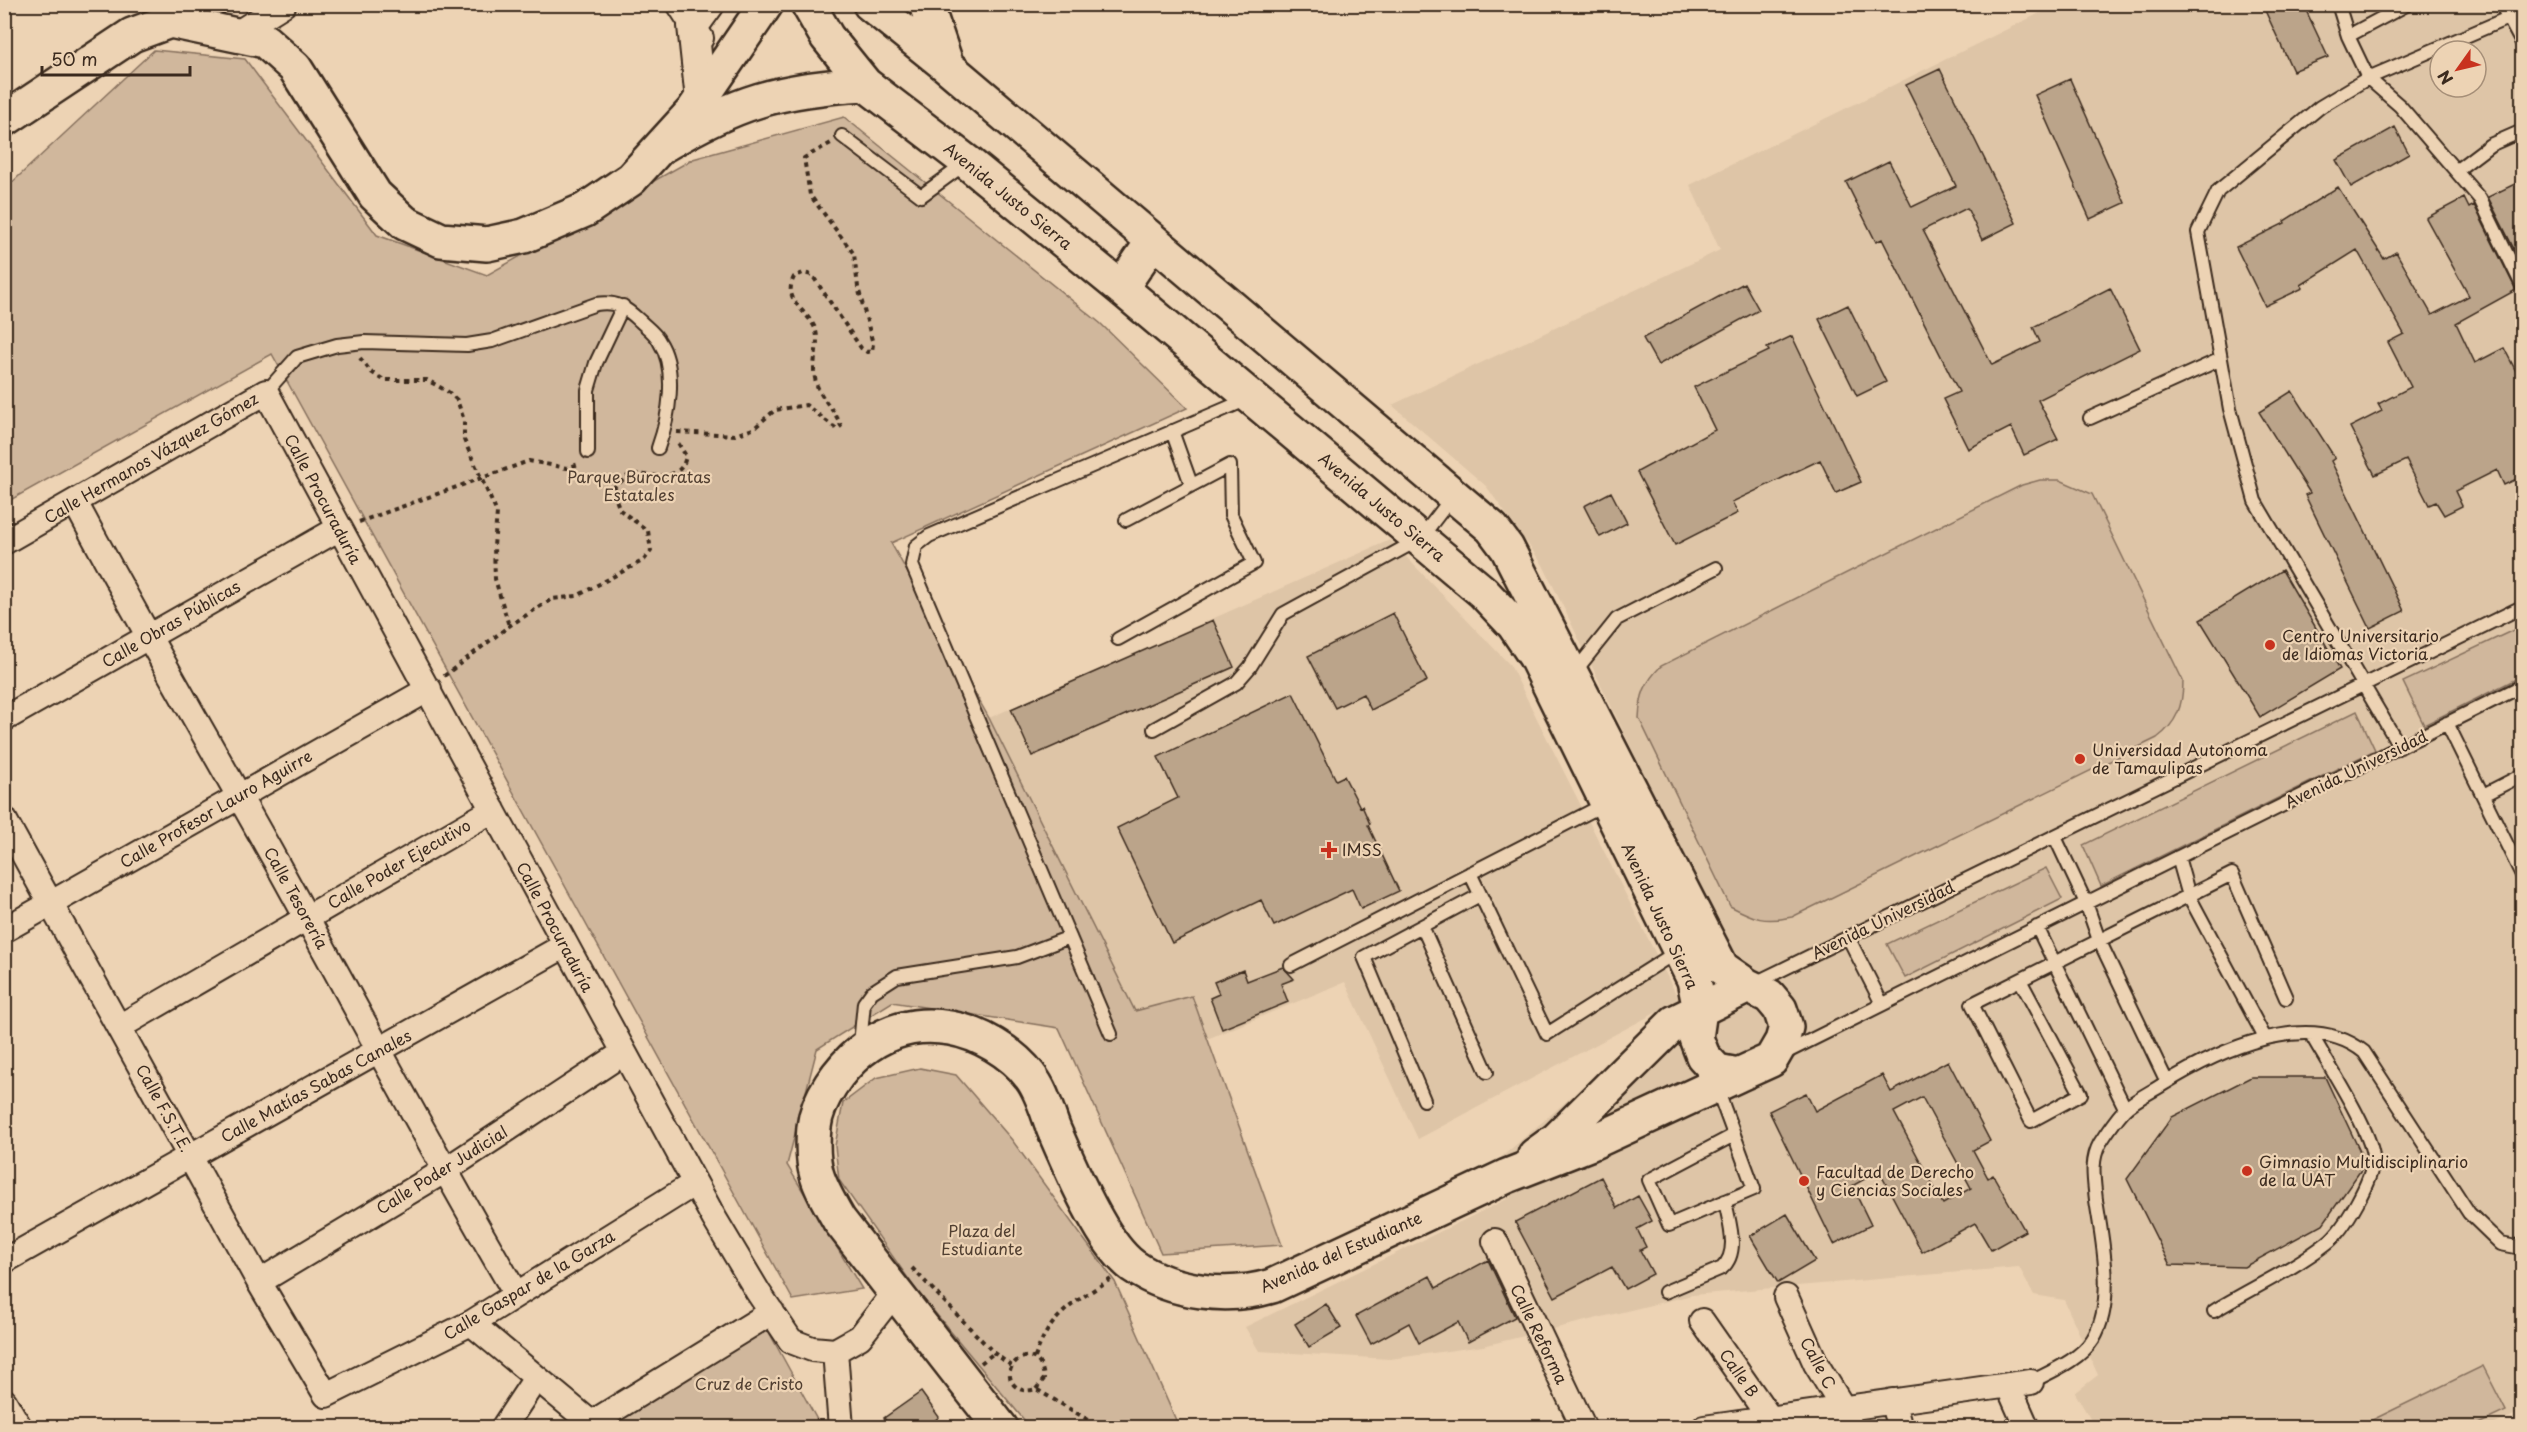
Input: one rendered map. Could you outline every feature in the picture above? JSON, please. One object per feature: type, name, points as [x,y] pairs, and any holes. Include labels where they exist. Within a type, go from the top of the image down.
[{"type":"main road","points":[[9,123],[132,36],[170,21],[246,22],[295,68],[375,195],[405,223],[441,240],[487,244],[524,236],[585,210],[631,179],[701,100],[766,4]]},
{"type":"main road","name":"Avenida Justo Sierra","points":[[808,4],[827,37],[865,84],[967,162],[1121,288],[1483,592],[1514,625],[1535,656],[1694,980],[1700,1010],[1696,1038],[1703,1056],[1727,1080]]},
{"type":"main road","name":"Avenida Justo Sierra","points":[[870,4],[947,66],[1492,528],[1507,548],[1722,968],[1748,986],[1769,996],[1780,1009],[1786,1027],[1782,1041],[1771,1060]]},
{"type":"main road","points":[[926,4],[947,66]]},
{"type":"main road","points":[[662,146],[709,118],[759,98],[811,87],[865,84]]},
{"type":"main road","points":[[1121,288],[1154,241]]},
{"type":"main road","name":"Avenida Universidad","points":[[1507,1176],[1557,1139],[1675,1022],[1748,986]]},
{"type":"main road","name":"Avenida del Estudiante","points":[[1001,1428],[838,1220],[819,1186],[811,1157],[815,1121],[826,1094],[842,1070],[880,1037],[908,1027],[934,1025],[960,1030],[985,1040],[1009,1056],[1030,1076],[1042,1098],[1083,1196],[1107,1239],[1132,1265],[1164,1282],[1192,1289],[1221,1293],[1252,1292],[1333,1259],[1507,1176]]},
{"type":"main road","points":[[1507,1176],[1589,1144],[1771,1060]]},
{"type":"street","points":[[246,22],[284,4]]},
{"type":"street","points":[[694,12],[722,70]]},
{"type":"street","points":[[694,12],[701,100]]},
{"type":"street","name":"Calle Hermanos Vázquez Gómez","points":[[4,542],[266,392]]},
{"type":"street","name":"Calle Procuraduría","points":[[266,392],[338,529],[429,689],[564,946],[694,1183],[771,1312],[791,1341],[812,1349],[835,1350]]},
{"type":"street","name":"Calle Tesorería","points":[[75,502],[147,637],[239,796],[380,1049],[444,1171],[516,1294]]},
{"type":"street","name":"Calle Obras Públicas","points":[[4,719],[338,529]]},
{"type":"street","name":"Calle Profesor Lauro Aguirre","points":[[4,930],[429,689]]},
{"type":"street","name":"Calle Poder Ejecutivo","points":[[119,1027],[493,810]]},
{"type":"street","name":"Calle F.S.T.E.","points":[[4,819],[259,1282],[326,1395]]},
{"type":"street","name":"Calle Matías Sabas Canales","points":[[4,1261],[564,946]]},
{"type":"street","name":"Calle Poder Judicial","points":[[259,1282],[444,1171],[623,1053]]},
{"type":"street","name":"Calle Gaspar de la Garza","points":[[326,1395],[471,1323],[694,1183]]},
{"type":"street","name":"Calle Reforma","points":[[1495,1241],[1584,1428]]},
{"type":"street","points":[[841,1428],[835,1350],[860,1336],[895,1292]]},
{"type":"street","name":"Calle C","points":[[1786,1297],[1816,1365],[1847,1418]]},
{"type":"street","points":[[471,1323],[595,1425],[771,1312]]},
{"type":"street","name":"Calle B","points":[[1702,1321],[1771,1422]]},
{"type":"street","points":[[503,1428],[536,1378]]},
{"type":"street","points":[[1704,1428],[1847,1418],[1892,1401],[2019,1384],[2027,1428]]},
{"type":"street","points":[[4,1401],[20,1428]]},
{"type":"street","points":[[1892,1401],[1900,1428]]},
{"type":"lane","points":[[2338,4],[2348,36],[2368,78],[2400,106],[2480,199],[2523,285]]},
{"type":"lane","points":[[2348,36],[2408,4]]},
{"type":"lane","points":[[2501,4],[2523,43]]},
{"type":"lane","points":[[2400,747],[2255,501],[2230,409],[2198,232],[2218,191],[2320,107],[2368,78],[2508,18]]},
{"type":"lane","points":[[2457,170],[2490,145],[2523,131]]},
{"type":"lane","points":[[842,136],[921,196],[967,162]]},
{"type":"lane","points":[[266,392],[297,357],[348,344],[467,345],[492,341],[596,304],[612,302],[623,306],[659,340],[668,360],[670,373],[664,431],[658,448]]},
{"type":"lane","points":[[588,452],[588,390],[596,363],[623,306]]},
{"type":"lane","points":[[2090,418],[2221,359]]},
{"type":"lane","points":[[1111,1034],[912,565],[916,546],[929,536],[1251,397]]},
{"type":"lane","points":[[1172,431],[1191,484]]},
{"type":"lane","points":[[1118,639],[1254,562],[1231,515],[1230,465],[1126,520]]},
{"type":"lane","points":[[1154,729],[1236,683],[1250,667],[1283,614],[1420,539],[1454,495]]},
{"type":"lane","points":[[1572,676],[1617,619],[1716,568]]},
{"type":"lane","name":"Avenida Universidad","points":[[1748,986],[2523,607]]},
{"type":"lane","name":"Avenida Universidad","points":[[1771,1060],[2523,686]]},
{"type":"lane","points":[[2447,723],[2523,875]]},
{"type":"lane","points":[[2483,795],[2523,775]]},
{"type":"lane","points":[[1291,965],[1607,803]]},
{"type":"lane","points":[[2055,837],[2086,903],[2099,940],[2167,1082]]},
{"type":"lane","points":[[2178,857],[2189,896],[2265,1038]]},
{"type":"lane","points":[[1470,873],[1547,1034],[1679,951]]},
{"type":"lane","points":[[2020,980],[2081,1094],[2031,1120],[1972,1004],[2099,940],[2189,896],[2232,874],[2286,998]]},
{"type":"lane","points":[[1424,1100],[1364,957],[1480,895]]},
{"type":"lane","points":[[1422,926],[1487,1072]]},
{"type":"lane","points":[[2037,927],[2125,1108]]},
{"type":"lane","points":[[859,1053],[864,1003],[872,992],[897,976],[1017,957],[1070,937]]},
{"type":"lane","points":[[1848,937],[1882,1004]]},
{"type":"lane","points":[[2214,1311],[2329,1242],[2344,1222],[2372,1173],[2373,1155],[2364,1131],[2311,1034]]},
{"type":"lane","points":[[2019,1384],[2066,1364],[2093,1339],[2101,1320],[2106,1277],[2092,1168],[2100,1144],[2125,1108],[2216,1055],[2265,1038],[2311,1034],[2334,1036],[2351,1041],[2364,1052],[2469,1213],[2501,1244],[2516,1247],[2523,1244]]},
{"type":"lane","points":[[1727,1080],[1734,1135],[1754,1189],[1669,1225],[1649,1180],[1734,1135]]},
{"type":"lane","points":[[1665,1292],[1722,1268],[1729,1262],[1733,1252],[1725,1201]]},
{"type":"path","points":[[664,431],[735,435],[753,429],[775,410],[806,405],[831,427],[837,429],[841,426],[838,418],[826,405],[815,379],[813,358],[817,339],[814,327],[790,296],[790,284],[794,277],[802,273],[812,274],[861,348],[867,352],[872,351],[873,344],[858,287],[854,254],[810,195],[804,158],[842,136]]},
{"type":"path","points":[[348,344],[371,372],[384,380],[427,380],[447,391],[456,400],[464,420],[464,440],[497,513],[494,546],[495,579],[509,626]]},
{"type":"path","points":[[429,689],[509,626],[552,599],[577,596],[644,560],[651,551],[648,531],[620,510],[612,489],[630,474],[669,477],[680,470],[686,456],[678,442],[664,431]]},
{"type":"path","points":[[338,529],[529,461],[567,468],[582,463],[588,452]]},
{"type":"path","points":[[904,1260],[994,1353],[1012,1366]]},
{"type":"path","points":[[1035,1358],[1041,1337],[1055,1319],[1132,1265]]},
{"type":"path","points":[[1026,1356],[1035,1358],[1043,1367],[1044,1379],[1036,1389],[1028,1391],[1019,1389],[1012,1383],[1010,1374],[1012,1366],[1018,1359],[1026,1356]]},
{"type":"path","points":[[1036,1389],[1102,1428]]},
{"type":"shaded area","name":"Universidad Autonoma de Tamaulipas","points":[[2056,5],[2522,5],[2522,1411],[2489,1427],[2095,1427],[2075,1393],[2098,1375],[2064,1300],[2034,1295],[2019,1267],[1692,1295],[1483,1346],[1390,1359],[1259,1351],[1245,1327],[1511,1197],[1497,1161],[1612,1062],[1676,1002],[1418,1139],[1345,982],[1207,1039],[1192,996],[1135,1011],[989,718],[1390,540],[1510,665],[1679,1000],[1730,952],[1543,565],[1486,486],[1392,405],[1720,250],[1690,185]]},
{"type":"green space","name":"Parque Burocratas Estatales","points":[[154,50],[245,59],[377,235],[487,275],[693,159],[844,117],[1100,323],[1187,408],[891,543],[989,718],[1135,1011],[1192,996],[1282,1245],[1161,1253],[1059,1028],[892,1002],[817,1049],[787,1165],[862,1289],[793,1300],[272,354],[5,503],[5,189]]},
{"type":"green space","points":[[2040,480],[2060,480],[2092,494],[2183,681],[2178,713],[2170,726],[2157,738],[1792,917],[1774,920],[1760,919],[1730,906],[1639,718],[1642,696],[1647,683],[1661,666],[2022,485]]},
{"type":"green space","points":[[2522,626],[2522,676],[2424,725],[2403,682]]},
{"type":"green space","points":[[2357,711],[2375,750],[2101,886],[2083,845]]},
{"type":"green space","points":[[2046,868],[2062,899],[1905,978],[1887,944]]},
{"type":"green space","name":"Plaza del Estudiante","points":[[920,1068],[956,1075],[1012,1140],[1115,1282],[1179,1427],[1030,1427],[917,1291],[839,1180],[835,1146],[843,1103],[876,1078]]},
{"type":"green space","name":"Cruz de Cristo","points":[[765,1325],[821,1427],[613,1428],[607,1421]]},
{"type":"green space","points":[[2483,1366],[2506,1411],[2472,1427],[2358,1427]]},
{"type":"building","points":[[2262,4],[2303,4],[2328,57],[2293,71]]},
{"type":"building","points":[[1940,69],[2016,223],[1982,240],[1967,208],[1923,230],[1992,365],[2040,342],[2033,327],[2110,288],[2140,349],[2038,400],[2058,439],[2024,455],[2011,427],[1968,449],[1943,399],[1959,392],[1882,239],[1876,242],[1846,182],[1889,161],[1912,207],[1956,186],[1906,85]]},
{"type":"building","points":[[2070,79],[2125,203],[2090,219],[2035,95]]},
{"type":"building","points":[[2395,127],[2409,154],[2351,187],[2336,160]]},
{"type":"building","points":[[2523,180],[2523,267],[2488,197]]},
{"type":"building","points":[[2338,187],[2384,259],[2396,252],[2432,315],[2469,296],[2426,218],[2464,198],[2469,208],[2474,205],[2516,290],[2456,323],[2475,363],[2504,348],[2523,385],[2523,476],[2504,485],[2497,470],[2455,491],[2462,506],[2444,515],[2436,502],[2429,505],[2406,460],[2375,475],[2350,427],[2382,411],[2378,404],[2411,387],[2388,342],[2404,334],[2357,250],[2301,285],[2303,288],[2265,306],[2236,247],[2285,223],[2284,221]]},
{"type":"building","points":[[1744,283],[1759,310],[1658,365],[1643,338]]},
{"type":"building","points":[[1848,305],[1886,382],[1857,396],[1819,319]]},
{"type":"building","points":[[1792,336],[1861,482],[1836,493],[1820,460],[1732,502],[1738,513],[1675,545],[1637,472],[1715,430],[1694,387],[1769,351],[1767,348]]},
{"type":"building","points":[[2292,391],[2335,458],[2331,461],[2404,611],[2370,628],[2305,495],[2310,493],[2259,412]]},
{"type":"building","points":[[1611,492],[1627,523],[1600,537],[1584,506]]},
{"type":"building","name":"Centro Universitario de Idiomas Victoria","points":[[2282,570],[2340,669],[2260,717],[2200,620]]},
{"type":"building","points":[[1393,613],[1427,681],[1371,710],[1363,694],[1335,708],[1308,656]]},
{"type":"building","points":[[1213,620],[1234,667],[1032,756],[1011,709]]},
{"type":"building","points":[[1293,693],[1336,780],[1344,776],[1360,807],[1362,806],[1370,824],[1368,825],[1399,891],[1361,909],[1352,889],[1274,926],[1261,900],[1172,943],[1117,828],[1178,798],[1158,757]]},
{"type":"building","points":[[1283,967],[1294,979],[1281,984],[1288,1002],[1222,1029],[1210,998],[1219,994],[1214,982],[1243,970],[1247,981]]},
{"type":"building","points":[[1948,1061],[1990,1141],[1973,1150],[1988,1178],[1993,1175],[2025,1231],[1991,1250],[1975,1223],[1922,1252],[1879,1171],[1852,1186],[1871,1225],[1834,1244],[1769,1111],[1806,1093],[1815,1111],[1882,1075],[1891,1092]],"holes":[[[1922,1097],[1971,1188],[1943,1204],[1894,1112]]]},
{"type":"building","name":"Gimnasio Multidisciplinario de la UAT","points":[[2251,1077],[2325,1077],[2364,1160],[2363,1167],[2323,1224],[2244,1267],[2170,1265],[2127,1179],[2172,1117]]},
{"type":"building","points":[[1601,1177],[1617,1208],[1638,1196],[1652,1221],[1637,1229],[1646,1247],[1640,1250],[1653,1274],[1625,1289],[1612,1267],[1555,1297],[1515,1222]]},
{"type":"building","points":[[1787,1214],[1815,1261],[1778,1283],[1750,1236]]},
{"type":"building","points":[[1488,1260],[1515,1317],[1468,1342],[1458,1322],[1419,1343],[1409,1323],[1371,1344],[1356,1316],[1430,1276],[1436,1288]]},
{"type":"building","points":[[1326,1304],[1341,1328],[1309,1347],[1295,1324]]},
{"type":"building","points":[[921,1392],[939,1417],[925,1428],[891,1428],[884,1418]]},
{"type":"place","name":"Centro Universitario de Idiomas Victoria","points":[[2270,645]]},
{"type":"place","name":"Universidad Autonoma de Tamaulipas","points":[[2080,759]]},
{"type":"place","name":"IMSS","points":[[1329,850]]},
{"type":"place","name":"Gimnasio Multidisciplinario de la UAT","points":[[2247,1171]]},
{"type":"place","name":"Facultad de Derecho y Ciencias Sociales","points":[[1804,1181]]}]
